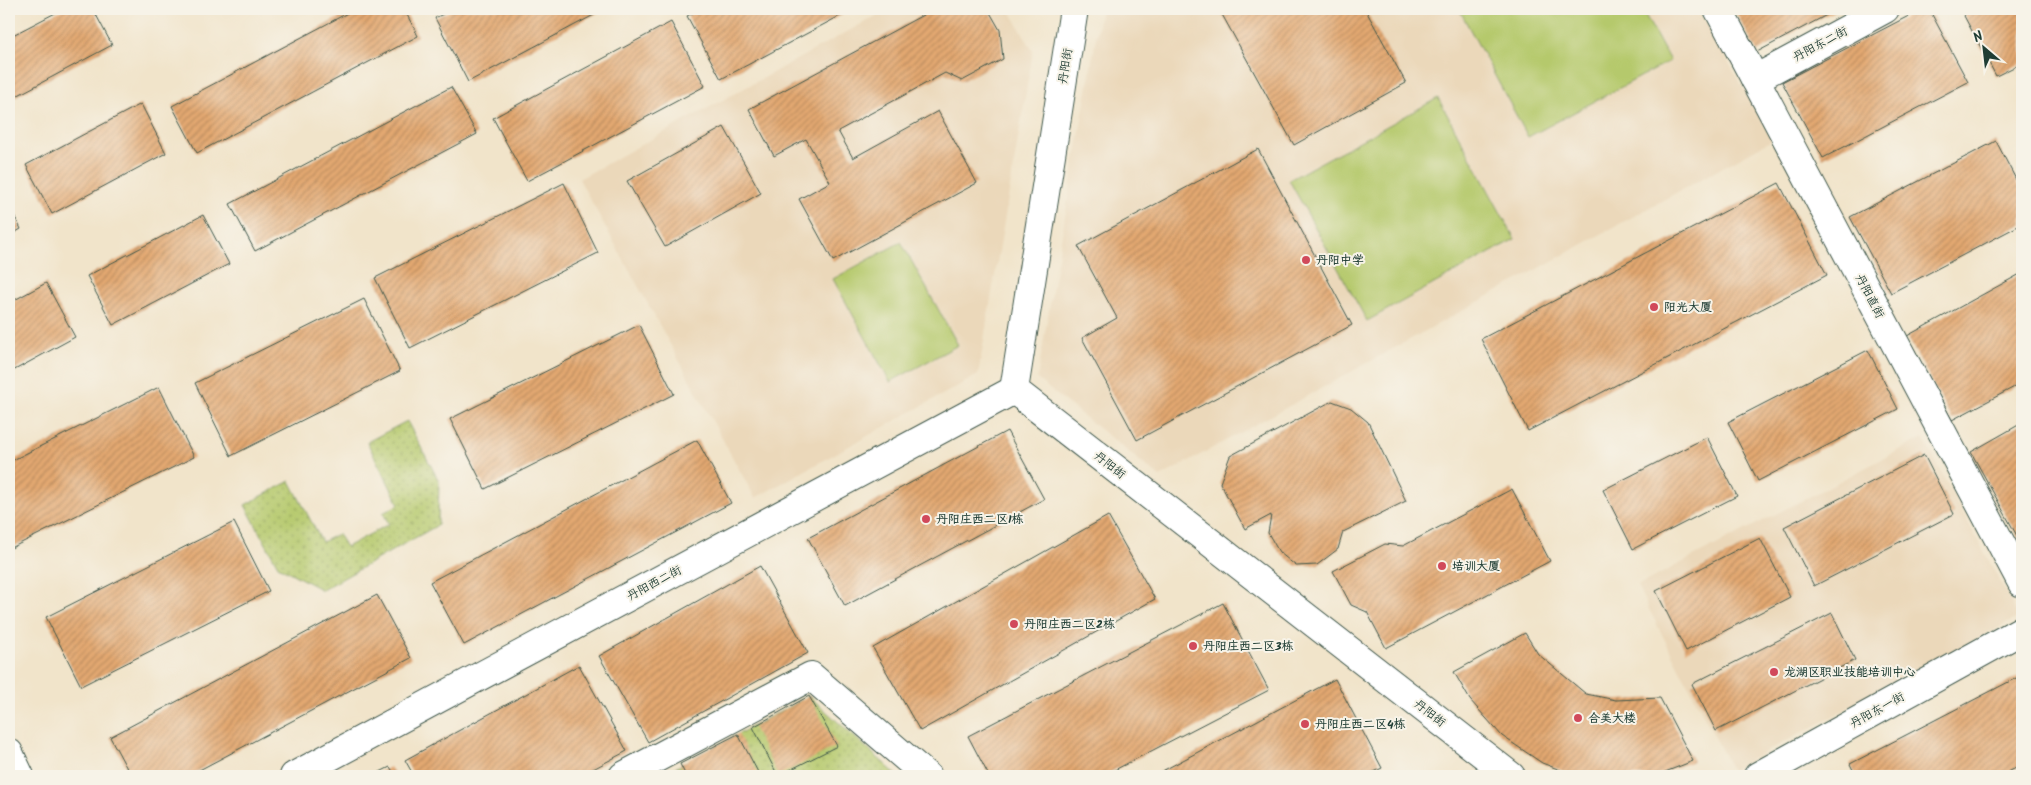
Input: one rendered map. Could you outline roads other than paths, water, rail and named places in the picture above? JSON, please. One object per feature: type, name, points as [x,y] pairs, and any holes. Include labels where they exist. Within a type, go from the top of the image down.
[{"type":"street","name":"丹阳街","points":[[1074,9],[1014,390],[1511,776]]},
{"type":"street","name":"丹阳直街","points":[[1718,9],[2022,583]]},
{"type":"street","name":"丹阳东二街","points":[[1755,79],[1885,9]]},
{"type":"street","name":"丹阳西二街","points":[[294,776],[1014,390]]},
{"type":"street","name":"丹阳东一街","points":[[1758,776],[2022,630]]},
{"type":"street","points":[[624,776],[810,676],[927,776]]},
{"type":"street","points":[[9,753],[20,776]]},
{"type":"place","name":"丹阳中学","points":[[1306,260]]},
{"type":"place","name":"阳光大厦","points":[[1654,307]]},
{"type":"place","name":"丹阳庄西二区1栋","points":[[926,519]]},
{"type":"place","name":"培训大厦","points":[[1442,566]]},
{"type":"place","name":"丹阳庄西二区2栋","points":[[1014,624]]},
{"type":"place","name":"丹阳庄西二区3栋","points":[[1193,646]]},
{"type":"place","name":"龙湖区职业技能培训中心","points":[[1774,672]]},
{"type":"place","name":"合美大楼","points":[[1578,718]]},
{"type":"place","name":"丹阳庄西二区4栋","points":[[1305,724]]}]
